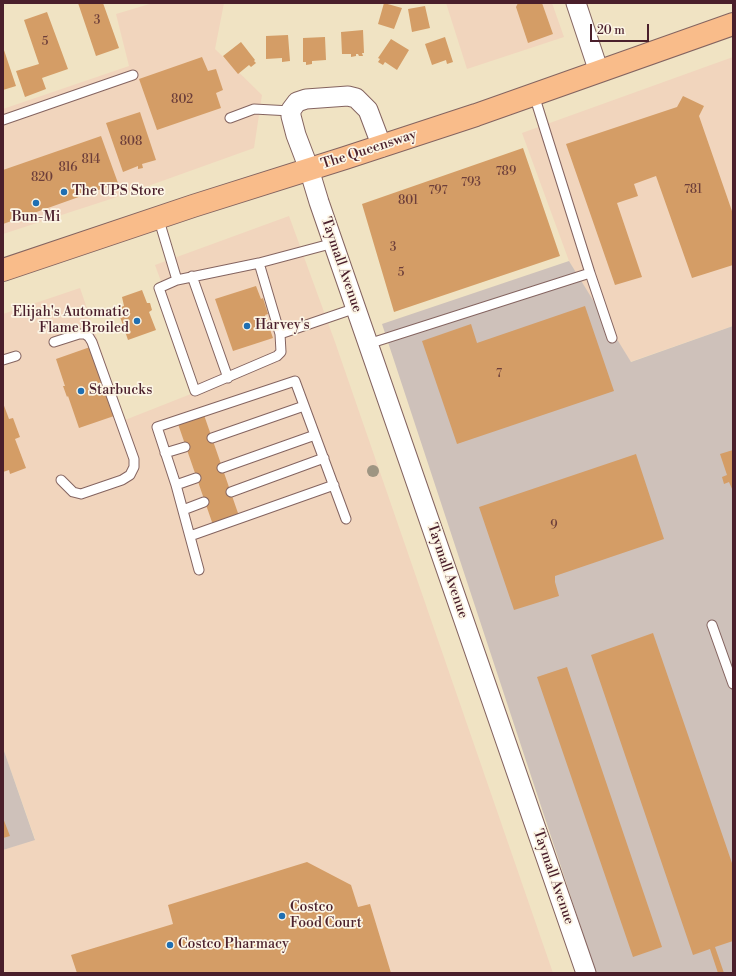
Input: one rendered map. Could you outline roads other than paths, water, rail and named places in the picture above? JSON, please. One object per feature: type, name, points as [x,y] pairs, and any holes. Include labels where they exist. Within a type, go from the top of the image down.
[{"type":"main road","name":"The Queensway","points":[[3,270],[158,217],[382,146],[534,95],[733,24]]},
{"type":"street","points":[[576,3],[599,72]]},
{"type":"street","points":[[291,111],[292,107],[297,102],[306,99],[348,96],[356,98],[368,110],[382,146]]},
{"type":"street","name":"Taymall Avenue","points":[[291,111],[296,135],[586,973]]},
{"type":"lane","points":[[3,120],[133,75]]},
{"type":"lane","points":[[534,95],[612,338]]},
{"type":"lane","points":[[230,118],[254,109],[291,111]]},
{"type":"lane","points":[[158,217],[177,280]]},
{"type":"lane","points":[[259,263],[280,334],[281,352],[277,356],[195,391],[159,288],[177,280],[192,276],[259,263],[334,243]]},
{"type":"lane","points":[[368,344],[590,273]]},
{"type":"lane","points":[[192,276],[228,378]]},
{"type":"lane","points":[[280,334],[356,308]]},
{"type":"lane","points":[[54,342],[79,334],[85,334],[90,337],[134,459],[134,467],[130,475],[122,480],[81,494],[73,492],[61,480]]},
{"type":"lane","points":[[3,360],[16,356]]},
{"type":"lane","points":[[200,570],[176,485],[157,427],[296,381],[346,519]]},
{"type":"lane","points":[[212,438],[304,406]]},
{"type":"lane","points":[[222,468],[315,435]]},
{"type":"lane","points":[[165,453],[185,447]]},
{"type":"lane","points":[[231,492],[324,458]]},
{"type":"lane","points":[[176,485],[196,478]]},
{"type":"lane","points":[[190,536],[334,485]]},
{"type":"lane","points":[[183,510],[204,502]]},
{"type":"lane","points":[[712,625],[733,684]]},
{"type":"place","name":"The UPS Store","points":[[64,192]]},
{"type":"place","name":"Bun-Mi","points":[[36,203]]},
{"type":"place","name":"Elijah's Automatic Flame Broiled","points":[[137,321]]},
{"type":"place","name":"Harvey's","points":[[247,326]]},
{"type":"place","name":"Starbucks","points":[[81,391]]},
{"type":"place","name":"Costco Food Court","points":[[282,916]]},
{"type":"place","name":"Costco Pharmacy","points":[[170,945]]}]
